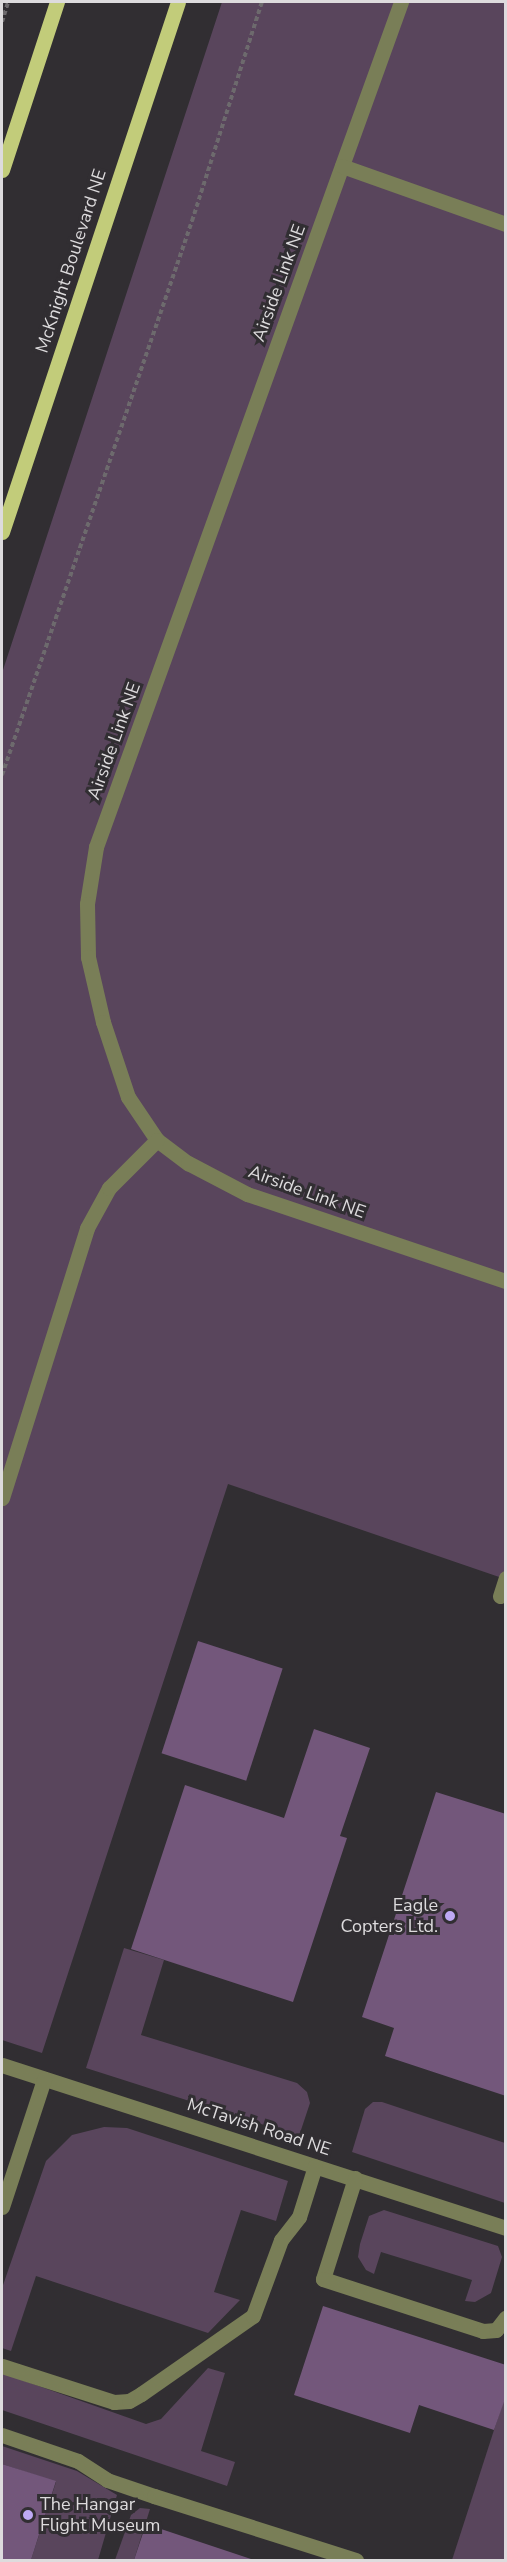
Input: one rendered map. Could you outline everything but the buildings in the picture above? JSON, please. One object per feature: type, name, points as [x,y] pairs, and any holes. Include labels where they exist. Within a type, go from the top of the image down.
[{"type":"main road","points":[[2,170],[57,2]]},
{"type":"main road","name":"McKnight Boulevard NE","points":[[2,532],[178,2]]},
{"type":"street","name":"Airside Link NE","points":[[401,2],[96,847],[87,904],[88,957],[103,1022],[128,1097],[157,1140],[188,1162],[247,1194],[506,1281]]},
{"type":"street","points":[[342,166],[506,224]]},
{"type":"street","points":[[2,1498],[87,1228],[109,1188],[157,1140]]},
{"type":"street","points":[[500,1596],[506,1578]]},
{"type":"street","name":"McTavish Road NE","points":[[2,2065],[506,2228]]},
{"type":"street","points":[[2,2206],[44,2079]]},
{"type":"street","points":[[2,2366],[100,2399],[129,2401],[141,2394],[253,2316],[281,2240],[298,2217],[315,2166]]},
{"type":"street","points":[[355,2178],[323,2279],[483,2331],[496,2330],[506,2317]]},
{"type":"street","points":[[2,2435],[78,2461],[107,2480],[356,2560]]},
{"type":"path","points":[[2,22],[8,2]]},
{"type":"path","points":[[2,775],[192,221],[262,2]]},
{"type":"shaded area","points":[[222,2],[505,2],[505,1579],[228,1484],[42,2053],[2,2040],[2,673]]},
{"type":"shaded area","points":[[124,1948],[164,1960],[141,2035],[297,2083],[307,2092],[310,2103],[299,2136],[86,2068]]},
{"type":"shaded area","points":[[373,2102],[382,2102],[505,2143],[505,2203],[352,2152],[365,2109]]},
{"type":"shaded area","points":[[104,2127],[127,2128],[288,2181],[276,2221],[241,2210],[214,2292],[240,2300],[208,2333],[36,2276],[11,2351],[2,2348],[2,2288],[46,2161],[72,2135]]},
{"type":"shaded area","points":[[384,2210],[498,2246],[502,2257],[491,2293],[475,2302],[465,2301],[472,2280],[381,2252],[374,2274],[366,2270],[358,2257],[360,2244],[369,2216]]},
{"type":"shaded area","points":[[208,2368],[225,2373],[201,2451],[235,2462],[227,2486],[2,2410],[2,2373],[146,2424],[161,2419]]},
{"type":"shaded area","points":[[505,2396],[505,2560],[452,2560]]},
{"type":"shaded area","points":[[2,2446],[77,2471],[117,2495],[98,2560],[31,2560],[56,2482],[2,2464]]},
{"type":"shaded area","points":[[140,2508],[150,2509],[134,2560],[115,2560],[131,2515]]},
{"type":"place","name":"Eagle Copters Ltd.","points":[[450,1916]]},
{"type":"place","name":"The Hangar Flight Museum","points":[[28,2515]]}]
